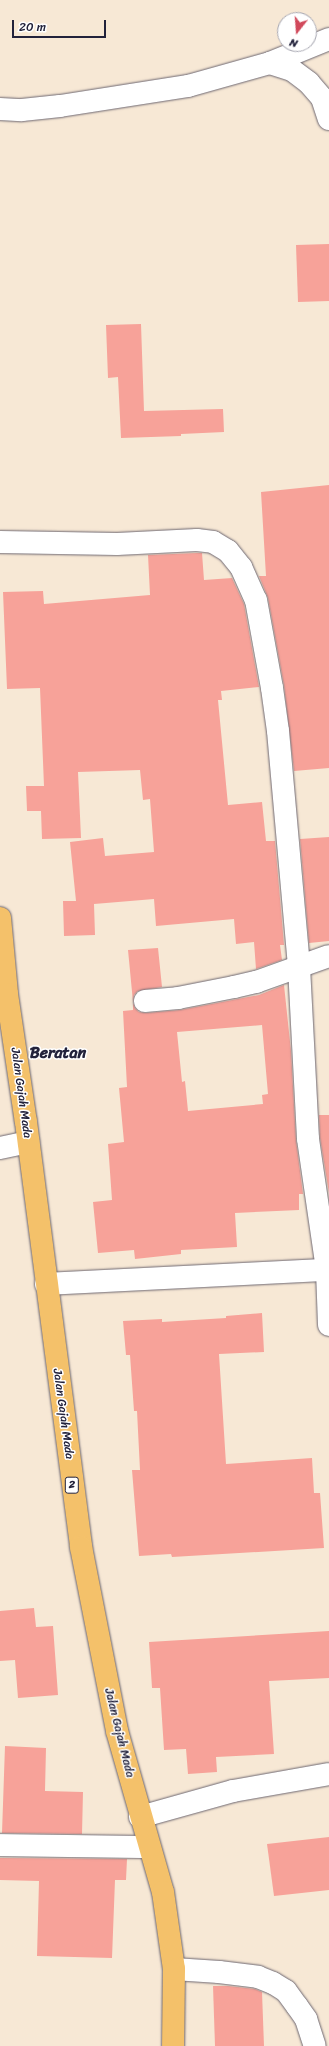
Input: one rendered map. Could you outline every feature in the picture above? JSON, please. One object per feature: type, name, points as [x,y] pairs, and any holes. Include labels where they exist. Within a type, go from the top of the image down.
[{"type":"highway","name":"Jalan Gajah Mada","points":[[0,918],[2,954],[7,994],[28,1142],[82,1555],[117,1731],[162,1892],[174,1969],[173,2046]]},
{"type":"street","points":[[0,109],[22,110],[141,95],[188,86],[270,63],[329,39]]},
{"type":"street","points":[[270,63],[292,70],[309,83],[322,98],[329,119]]},
{"type":"street","points":[[0,542],[117,544],[197,540],[213,542],[228,551],[241,567],[256,600],[272,688],[278,731],[299,967],[308,1139],[327,1270],[329,1325]]},
{"type":"street","points":[[145,1001],[178,998],[234,987],[329,956]]},
{"type":"street","points":[[0,1148],[28,1142]]},
{"type":"street","points":[[46,1284],[327,1270]]},
{"type":"street","points":[[140,1817],[233,1791],[329,1774]]},
{"type":"street","points":[[0,1845],[149,1847]]},
{"type":"street","points":[[174,1969],[219,1972],[258,1977],[273,1983],[286,1991],[306,2018],[315,2046]]},
{"type":"building","points":[[329,244],[329,301],[298,302],[296,245]]},
{"type":"building","points":[[141,324],[144,411],[223,409],[224,432],[181,434],[181,436],[121,438],[118,377],[108,378],[106,325]]},
{"type":"building","points":[[329,485],[329,768],[294,771],[284,686],[268,598],[259,576],[266,576],[261,492]]},
{"type":"building","points":[[202,553],[204,580],[232,578],[244,604],[259,687],[221,691],[222,700],[218,700],[228,805],[262,802],[266,841],[275,841],[284,945],[280,945],[282,960],[256,969],[254,942],[236,944],[234,919],[156,926],[154,899],[94,904],[95,935],[64,936],[63,901],[76,901],[70,842],[103,838],[105,856],[154,852],[150,799],[143,800],[140,770],[78,772],[81,838],[42,839],[41,811],[27,811],[26,786],[44,786],[40,688],[7,689],[3,592],[43,591],[44,604],[150,595],[148,555]]},
{"type":"building","points":[[329,837],[329,941],[309,943],[300,839]]},
{"type":"building","points":[[158,948],[162,987],[138,991],[134,995],[133,1002],[128,950]]},
{"type":"building","points":[[284,985],[291,1051],[296,1140],[303,1194],[299,1194],[299,1210],[235,1213],[237,1247],[181,1250],[181,1254],[135,1259],[134,1250],[98,1253],[93,1202],[112,1200],[108,1144],[124,1142],[119,1088],[127,1087],[123,1011],[133,1010],[133,1003],[139,1012],[146,1013],[180,1010],[259,995]],"holes":[[[262,1025],[268,1094],[262,1095],[263,1104],[188,1111],[185,1081],[182,1082],[177,1032]]]},
{"type":"building","points":[[319,1115],[329,1115],[329,1193],[320,1138]]},
{"type":"building","points":[[262,1313],[264,1352],[219,1354],[226,1464],[312,1458],[314,1493],[320,1493],[324,1548],[172,1557],[171,1554],[139,1556],[132,1470],[140,1470],[137,1411],[134,1411],[130,1355],[126,1355],[123,1321],[162,1319],[162,1322],[226,1318],[226,1316]]},
{"type":"building","points":[[34,1608],[36,1627],[53,1626],[58,1695],[18,1698],[15,1660],[0,1661],[0,1611]]},
{"type":"building","points":[[329,1631],[329,1678],[269,1681],[274,1754],[216,1757],[217,1772],[188,1774],[186,1749],[164,1750],[160,1688],[152,1688],[149,1642]]},
{"type":"building","points":[[5,1746],[46,1748],[45,1791],[83,1792],[82,1834],[2,1833]]},
{"type":"building","points":[[329,1837],[329,1890],[274,1896],[267,1844]]},
{"type":"building","points":[[0,1858],[127,1859],[126,1880],[115,1880],[112,1958],[37,1956],[39,1881],[0,1880]]},
{"type":"building","points":[[213,1986],[255,1989],[262,1992],[264,2046],[215,2046]]},
{"type":"district","name":"Beratan","points":[[58,1053]]}]
